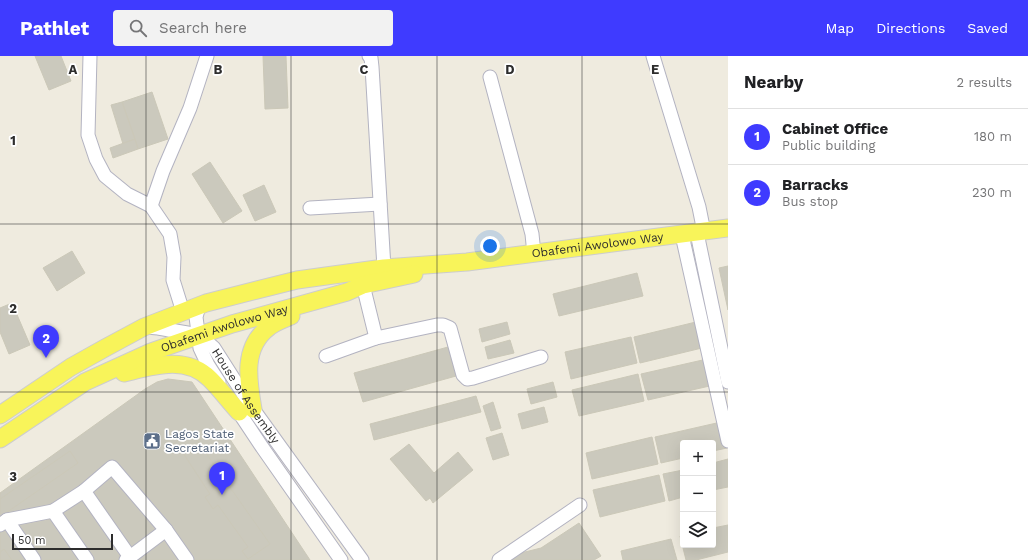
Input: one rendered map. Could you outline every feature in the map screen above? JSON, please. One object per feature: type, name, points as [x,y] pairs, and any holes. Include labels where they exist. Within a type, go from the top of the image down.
[{"type":"main road","name":"Obafemi Awolowo Way","points":[[0,415],[71,367],[105,348],[144,327],[206,303],[297,280],[384,268],[467,262],[534,254],[694,234],[728,228]]},
{"type":"main road","name":"Obafemi Awolowo Way","points":[[0,440],[85,382],[152,352],[199,335],[348,292],[363,285],[467,262]]},
{"type":"main road","points":[[246,410],[250,354],[257,340],[269,327],[292,315],[331,303],[348,292]]},
{"type":"main road","points":[[85,382],[157,364],[175,363],[193,367],[209,378],[246,410]]},
{"type":"street","points":[[90,56],[88,135],[96,159],[105,176],[127,194],[152,206],[170,234],[174,257],[173,280],[183,312]]},
{"type":"street","points":[[152,206],[163,170],[190,108],[207,56]]},
{"type":"street","points":[[369,56],[371,58],[372,67],[384,268]]},
{"type":"street","points":[[653,56],[699,207],[694,234],[699,310],[724,406],[728,441]]},
{"type":"street","points":[[490,77],[532,234],[534,254]]},
{"type":"street","points":[[310,208],[380,204]]},
{"type":"street","points":[[694,234],[728,382]]},
{"type":"street","points":[[363,285],[376,338]]},
{"type":"street","points":[[144,327],[199,335],[196,317],[200,306]]},
{"type":"street","points":[[699,310],[712,308]]},
{"type":"street","points":[[326,356],[376,338],[437,325],[443,325],[450,328],[463,375],[467,379],[541,356]]},
{"type":"street","name":"House of Assembly","points":[[199,335],[214,348],[246,410],[262,447],[341,560]]},
{"type":"street","name":"House of Assembly","points":[[246,410],[362,560]]},
{"type":"street","points":[[34,560],[4,523],[53,511],[84,491],[112,467],[166,530],[187,560]]},
{"type":"street","points":[[84,491],[128,559],[166,530]]},
{"type":"street","points":[[499,560],[580,505]]},
{"type":"street","points":[[53,511],[88,560]]},
{"type":"building","points":[[35,56],[61,56],[71,81],[49,90]]},
{"type":"building","points":[[263,56],[286,56],[288,108],[265,109]]},
{"type":"building","points":[[152,92],[168,139],[138,149],[122,102]]},
{"type":"building","points":[[122,102],[135,139],[123,144],[111,105]]},
{"type":"building","points":[[135,139],[138,149],[113,158],[110,148]]},
{"type":"building","points":[[210,162],[242,211],[223,223],[192,174]]},
{"type":"building","points":[[264,185],[276,212],[255,221],[243,195]]},
{"type":"building","points":[[72,251],[85,273],[57,291],[43,268]]},
{"type":"building","points":[[728,266],[728,310],[719,268]]},
{"type":"building","points":[[637,273],[643,296],[559,316],[553,294]]},
{"type":"building","points":[[12,303],[30,345],[9,354],[0,332],[0,308]]},
{"type":"building","points":[[700,321],[706,347],[640,363],[634,337]]},
{"type":"building","points":[[507,322],[510,334],[482,342],[479,329]]},
{"type":"building","points":[[631,337],[637,363],[571,379],[565,352]]},
{"type":"building","points":[[510,340],[514,353],[488,359],[485,347]]},
{"type":"building","points":[[448,347],[456,376],[363,402],[354,373]]},
{"type":"building","points":[[707,359],[714,385],[648,400],[641,374]]},
{"type":"building","points":[[638,374],[644,401],[579,416],[572,390]]},
{"type":"building","name":"Lagos State Secretariat","points":[[168,379],[192,382],[310,560],[0,560],[0,493],[145,389],[157,382]]},
{"type":"building","points":[[553,382],[557,397],[531,404],[527,389]]},
{"type":"building","points":[[476,396],[481,412],[374,440],[370,424]]},
{"type":"building","points":[[493,402],[501,428],[491,431],[483,406]]},
{"type":"building","points":[[544,407],[548,422],[522,429],[518,414]]},
{"type":"building","points":[[721,422],[727,448],[716,450],[716,440],[680,440],[680,459],[661,463],[655,437]]},
{"type":"building","points":[[191,432],[270,544],[248,559],[242,551],[248,547],[218,505],[213,509],[205,497],[210,494],[181,450],[175,454],[170,446]]},
{"type":"building","points":[[502,433],[509,455],[493,460],[486,438]]},
{"type":"building","points":[[652,437],[658,464],[592,479],[586,453]]},
{"type":"building","points":[[409,444],[434,473],[458,452],[473,470],[433,503],[430,498],[426,501],[390,459]]},
{"type":"building","points":[[70,451],[78,463],[0,517],[0,499]]},
{"type":"building","points":[[728,459],[728,487],[716,489],[716,462]]},
{"type":"building","points":[[680,471],[680,498],[669,501],[663,474]]},
{"type":"building","points":[[659,475],[665,501],[600,517],[593,490]]},
{"type":"building","points":[[579,523],[601,556],[594,560],[508,560],[517,554],[541,548]]},
{"type":"building","points":[[728,525],[728,552],[696,560],[686,560],[683,548],[716,548],[716,527]]},
{"type":"building","points":[[671,539],[677,560],[623,560],[621,551]]},
{"type":"building","points":[[4,549],[12,560],[0,560],[0,552]]},
{"type":"place","name":"Barracks","points":[[46,358]]},
{"type":"place","name":"Lagos State Secretariat","points":[[152,441]]},
{"type":"place","name":"Cabinet Office","points":[[222,495]]}]
